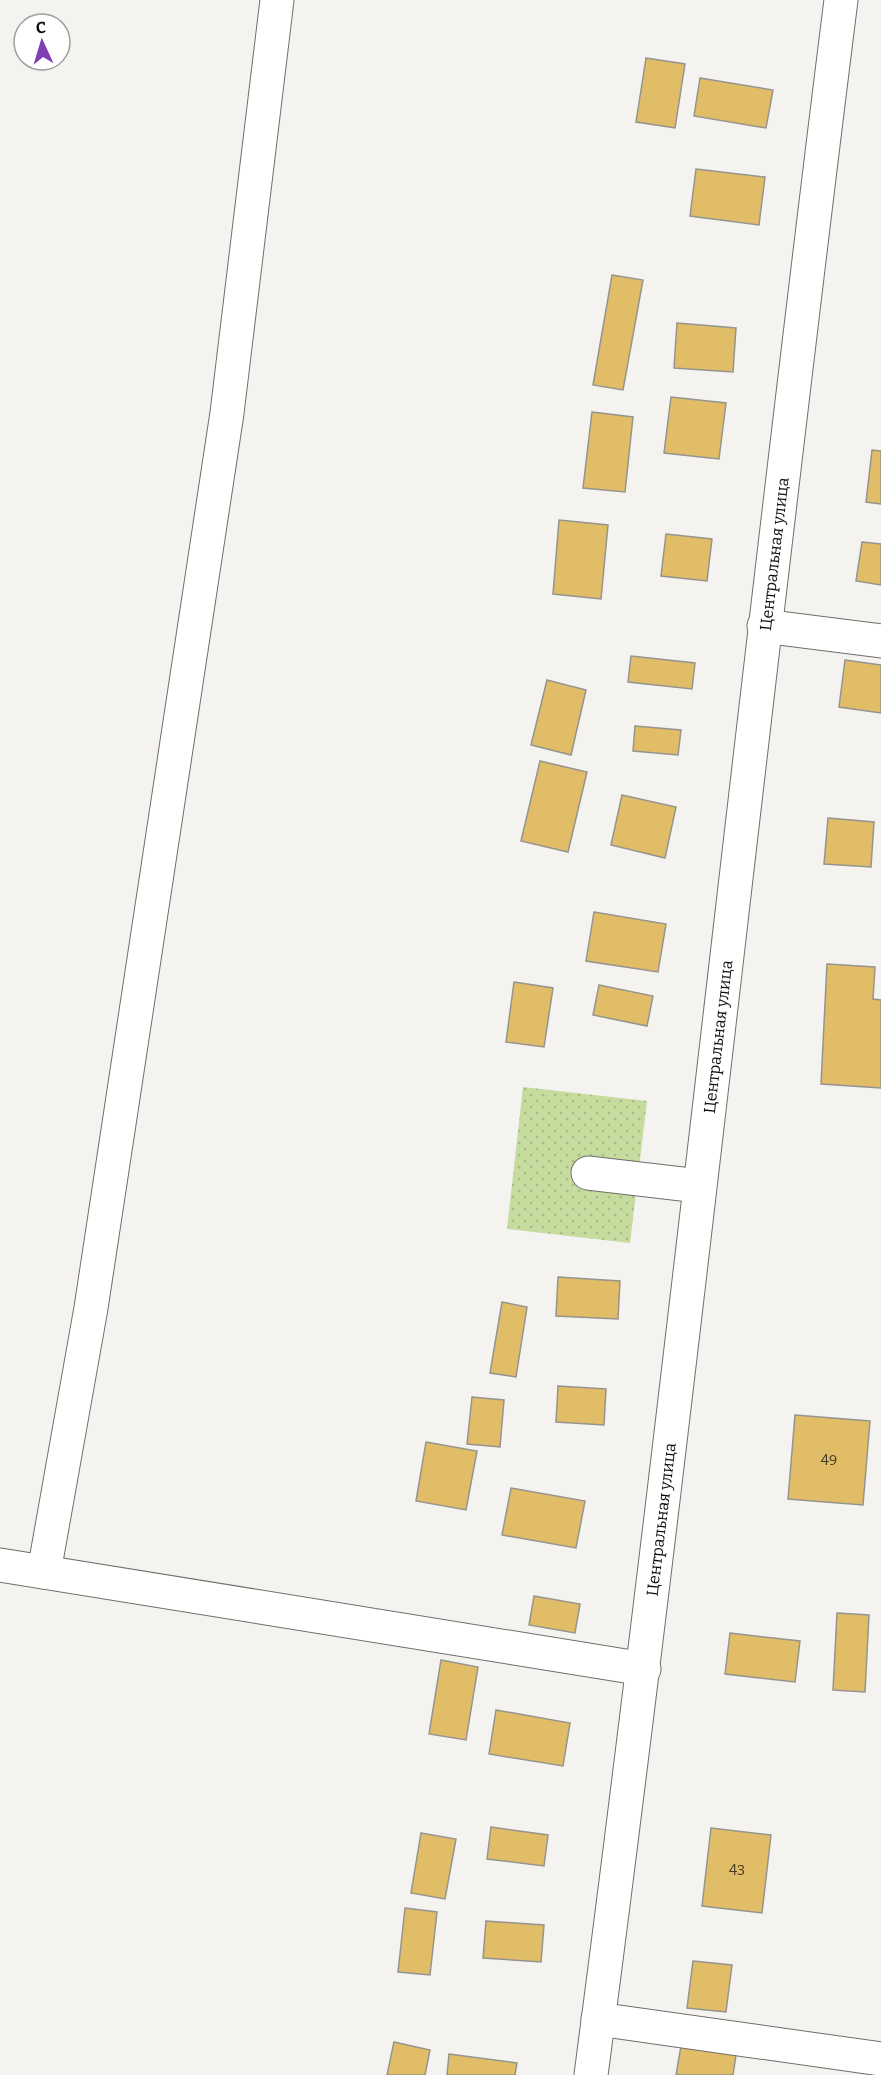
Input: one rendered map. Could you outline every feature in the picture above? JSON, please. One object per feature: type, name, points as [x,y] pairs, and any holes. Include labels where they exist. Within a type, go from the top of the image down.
[{"type":"street","points":[[44,1572],[91,1308],[227,413],[277,0]]},
{"type":"street","name":"Центральная улица","points":[[591,2075],[644,1669],[764,626],[841,0]]},
{"type":"street","points":[[764,626],[881,641]]},
{"type":"street","points":[[588,1173],[699,1186]]},
{"type":"street","points":[[0,1565],[644,1669]]},
{"type":"street","points":[[598,2019],[881,2059]]},
{"type":"green space","points":[[523,1087],[647,1101],[630,1243],[507,1229]]},
{"type":"building","points":[[646,58],[685,64],[675,128],[636,122]]},
{"type":"building","points":[[700,78],[773,90],[766,128],[694,116]]},
{"type":"building","points":[[696,169],[765,177],[759,225],[690,216]]},
{"type":"building","points":[[612,275],[643,280],[623,390],[593,385]]},
{"type":"building","points":[[677,323],[736,328],[733,372],[674,368]]},
{"type":"building","points":[[671,397],[726,403],[719,459],[664,453]]},
{"type":"building","points":[[592,412],[633,417],[625,492],[583,488]]},
{"type":"building","points":[[872,450],[881,451],[881,504],[866,502]]},
{"type":"building","points":[[559,520],[608,525],[601,599],[553,594]]},
{"type":"building","points":[[666,534],[712,539],[707,581],[661,576]]},
{"type":"building","points":[[862,542],[881,544],[881,585],[856,581]]},
{"type":"building","points":[[631,656],[695,663],[692,689],[628,682]]},
{"type":"building","points":[[845,660],[881,665],[881,713],[839,707]]},
{"type":"building","points":[[547,680],[586,690],[571,755],[531,745]]},
{"type":"building","points":[[635,726],[681,730],[678,755],[633,751]]},
{"type":"building","points":[[540,761],[587,772],[568,852],[521,841]]},
{"type":"building","points":[[622,795],[676,807],[665,858],[611,845]]},
{"type":"building","points":[[828,818],[874,822],[871,867],[824,864]]},
{"type":"building","points":[[594,912],[666,924],[658,972],[586,961]]},
{"type":"building","points":[[827,964],[875,967],[873,999],[881,1000],[881,1088],[821,1084]]},
{"type":"building","points":[[514,982],[553,988],[544,1047],[506,1042]]},
{"type":"building","points":[[599,985],[653,996],[647,1026],[593,1015]]},
{"type":"building","points":[[558,1277],[620,1281],[618,1319],[556,1316]]},
{"type":"building","points":[[502,1302],[527,1307],[516,1377],[490,1373]]},
{"type":"building","points":[[558,1386],[606,1389],[604,1425],[556,1422]]},
{"type":"building","points":[[472,1397],[504,1400],[500,1447],[467,1444]]},
{"type":"building","points":[[795,1415],[870,1421],[863,1505],[788,1499]]},
{"type":"building","points":[[426,1442],[477,1451],[466,1510],[416,1501]]},
{"type":"building","points":[[511,1488],[585,1501],[576,1548],[502,1535]]},
{"type":"building","points":[[534,1596],[580,1604],[575,1633],[529,1625]]},
{"type":"building","points":[[837,1613],[869,1615],[865,1692],[833,1690]]},
{"type":"building","points":[[730,1633],[800,1641],[795,1682],[725,1674]]},
{"type":"building","points":[[441,1660],[478,1667],[466,1740],[429,1734]]},
{"type":"building","points":[[496,1710],[570,1723],[563,1766],[489,1754]]},
{"type":"building","points":[[491,1827],[548,1835],[544,1866],[487,1859]]},
{"type":"building","points":[[711,1828],[771,1835],[762,1913],[702,1906]]},
{"type":"building","points":[[421,1833],[456,1839],[445,1899],[411,1893]]},
{"type":"building","points":[[405,1908],[437,1912],[430,1975],[398,1972]]},
{"type":"building","points":[[486,1921],[544,1925],[541,1962],[483,1958]]},
{"type":"building","points":[[693,1961],[732,1965],[726,2012],[687,2008]]},
{"type":"building","points":[[394,2042],[430,2050],[425,2075],[387,2075]]},
{"type":"building","points":[[681,2046],[736,2055],[733,2075],[676,2075]]},
{"type":"building","points":[[449,2054],[517,2063],[515,2075],[447,2075]]}]
